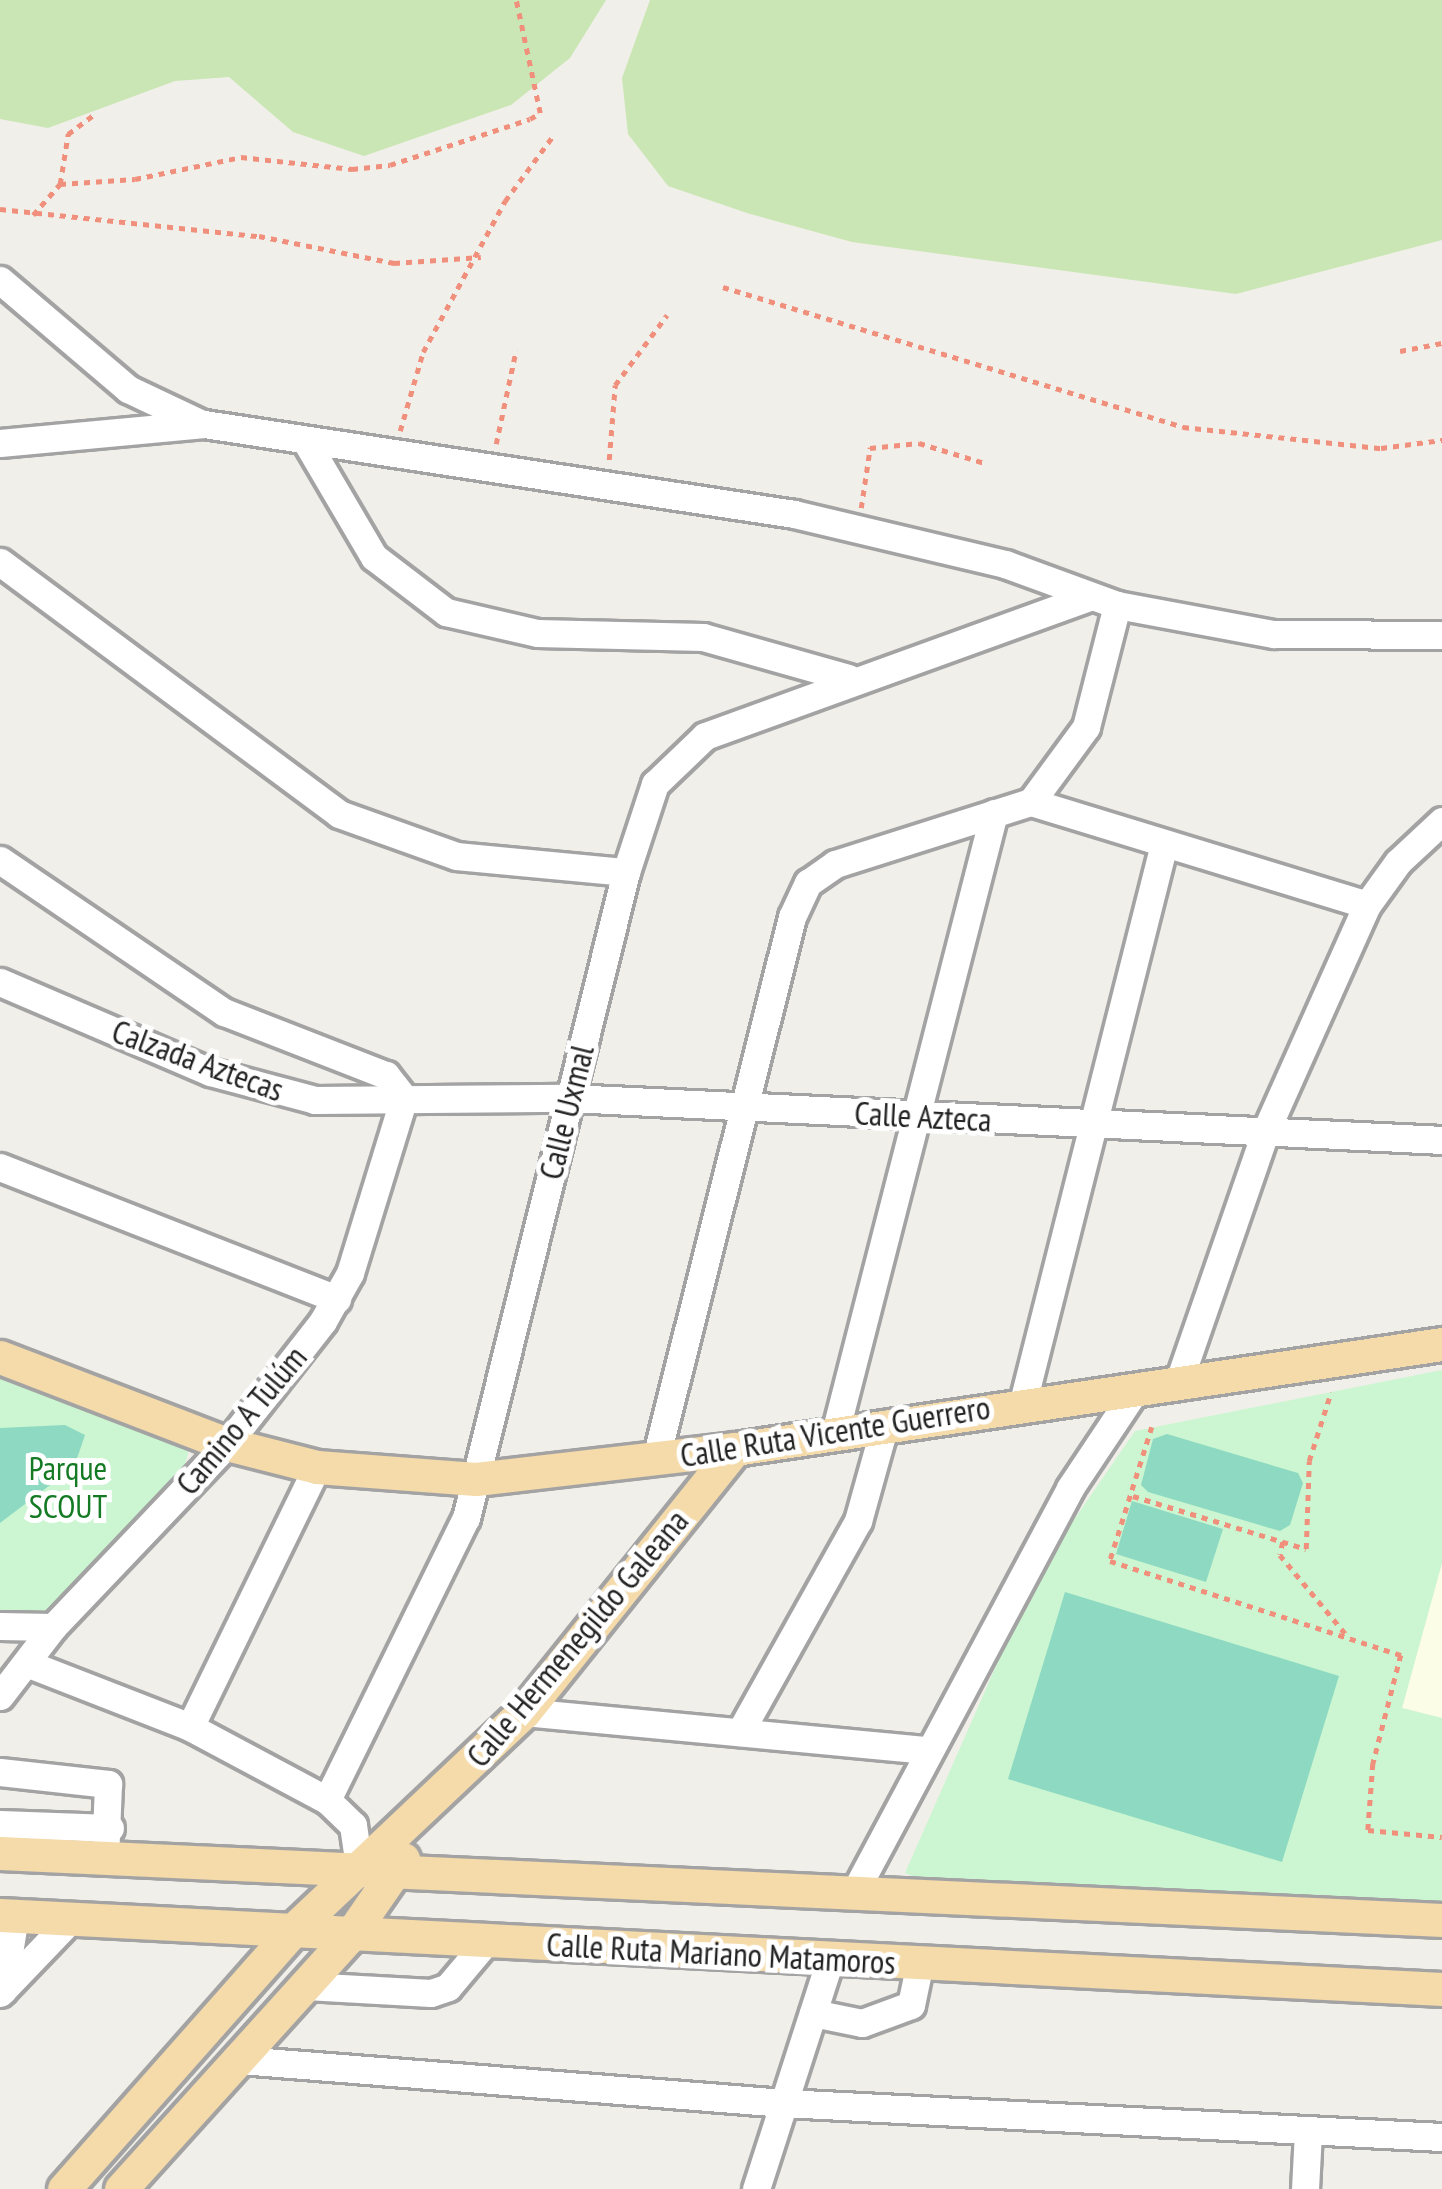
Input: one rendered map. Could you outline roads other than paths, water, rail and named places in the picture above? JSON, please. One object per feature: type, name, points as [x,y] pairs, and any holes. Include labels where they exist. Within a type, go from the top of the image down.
[{"type":"main road","name":"Calle Ruta Vicente Guerrero","points":[[0,1357],[227,1444],[316,1467],[476,1478],[735,1449],[1023,1402],[1442,1344]]},
{"type":"main road","name":"Calle Hermenegildo Galeana","points":[[64,2189],[291,1932],[414,1823],[524,1712],[735,1449]]},
{"type":"main road","name":"Calle Hermenegildo Galeana","points":[[121,2189],[349,1937],[397,1874],[414,1823]]},
{"type":"main road","name":"Calle Ruta Mariano Matamoros","points":[[0,1853],[108,1844],[360,1873],[1442,1919]]},
{"type":"main road","name":"Calle Ruta Mariano Matamoros","points":[[8,1916],[349,1937],[1442,1989]]},
{"type":"street","points":[[0,280],[128,389],[204,424],[857,530],[1005,565],[1088,598],[1274,634],[1442,635]]},
{"type":"street","points":[[0,443],[204,424]]},
{"type":"street","points":[[307,443],[374,557],[446,612],[537,633],[703,637],[848,678]]},
{"type":"street","points":[[0,562],[339,814],[455,856],[626,872]]},
{"type":"street","name":"Calle Uxmal","points":[[327,1800],[466,1518],[626,872],[655,784],[677,755],[705,736],[848,678],[1088,598]]},
{"type":"street","points":[[1031,802],[1086,727],[1117,605]]},
{"type":"street","points":[[656,1458],[748,1108],[791,917],[808,883],[835,864],[1031,802],[1367,905]]},
{"type":"street","points":[[836,1433],[994,813]]},
{"type":"street","points":[[1179,1381],[1264,1135],[1367,905],[1397,862],[1442,821]]},
{"type":"street","points":[[1023,1402],[1164,844]]},
{"type":"street","points":[[0,860],[224,1012],[386,1075],[404,1098]]},
{"type":"street","name":"Calzada Aztecas","points":[[0,982],[266,1091],[404,1098]]},
{"type":"street","name":"Calle Azteca","points":[[404,1098],[569,1098],[1442,1140]]},
{"type":"street","name":"Camino A Tulúm","points":[[0,1696],[53,1628],[227,1444],[338,1299],[404,1098]]},
{"type":"street","points":[[0,1167],[338,1299]]},
{"type":"street","points":[[854,1893],[924,1750],[1070,1488],[1136,1389]]},
{"type":"street","points":[[740,1732],[858,1521],[885,1424]]},
{"type":"street","points":[[190,1727],[316,1467]]},
{"type":"street","points":[[0,1626],[53,1628]]},
{"type":"street","points":[[26,1663],[190,1727],[327,1800],[353,1826],[360,1873]]},
{"type":"street","points":[[524,1712],[924,1750]]},
{"type":"street","points":[[0,1772],[108,1784],[108,1844],[0,1824]]},
{"type":"street","points":[[2,1992],[8,1916]]},
{"type":"street","points":[[2,1992],[72,1918]]},
{"type":"street","points":[[306,1986],[431,1994],[448,1987],[485,1943]]},
{"type":"street","points":[[756,2189],[831,1957]]},
{"type":"street","points":[[813,2013],[862,2023],[911,2005],[920,1962]]},
{"type":"street","points":[[240,2060],[784,2102],[1442,2137]]},
{"type":"street","points":[[1305,2189],[1308,2131]]},
{"type":"park label","name":"Parque SCOUT","points":[[68,1487]]}]
